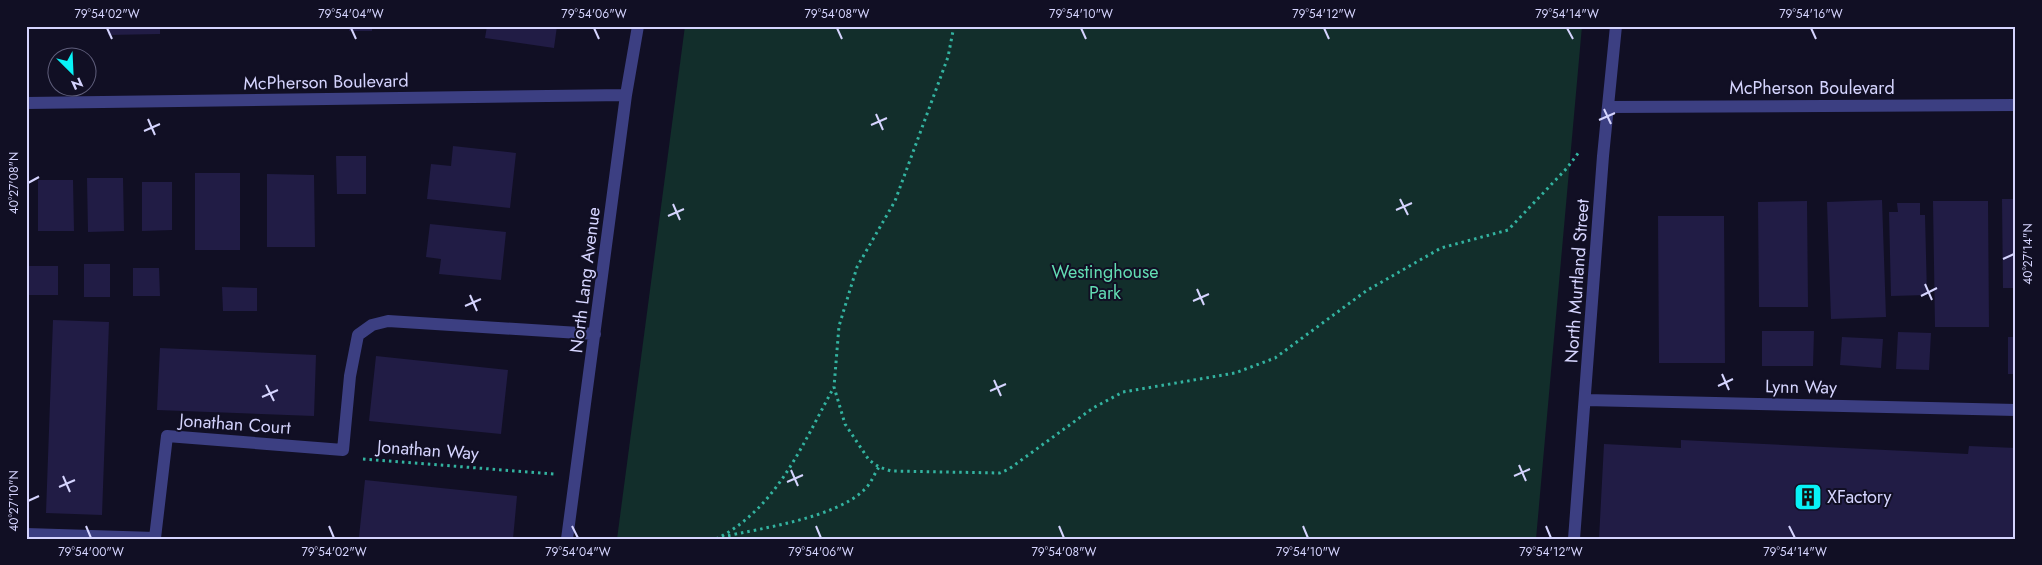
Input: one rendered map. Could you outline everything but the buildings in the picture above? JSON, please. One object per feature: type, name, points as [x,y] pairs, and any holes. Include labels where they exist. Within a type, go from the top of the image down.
[{"type":"street","name":"North Lang Avenue","points":[[567,539],[626,95],[638,26]]},
{"type":"street","name":"North Murtland Street","points":[[1574,539],[1603,156],[1616,26]]},
{"type":"street","name":"McPherson Boulevard","points":[[26,103],[626,95]]},
{"type":"street","name":"McPherson Boulevard","points":[[1609,107],[2016,105]]},
{"type":"street","points":[[343,450],[350,376],[358,335],[372,325],[388,321],[595,334]]},
{"type":"street","name":"Lynn Way","points":[[1586,400],[2016,410]]},
{"type":"street","name":"Jonathan Court","points":[[155,538],[167,436],[343,450]]},
{"type":"street","points":[[26,534],[155,538]]},
{"type":"path","points":[[954,26],[948,56],[895,202],[857,267],[839,326],[834,387],[845,424],[869,460],[879,467],[891,471],[1000,473],[1009,469],[1093,408],[1123,392],[1235,373],[1275,358],[1366,291],[1441,248],[1508,230],[1567,168],[1579,152]]},
{"type":"path","points":[[717,538],[750,516],[775,490],[792,464],[834,387]]},
{"type":"path","name":"Jonathan Way","points":[[343,450],[355,459],[576,476]]},
{"type":"path","points":[[717,538],[820,514],[839,507],[854,499],[866,488],[879,467]]},
{"type":"green space","name":"Westinghouse Park","points":[[685,26],[1582,26],[1536,539],[617,539]]},
{"type":"place","name":"XFactory","points":[[1808,497]]}]
